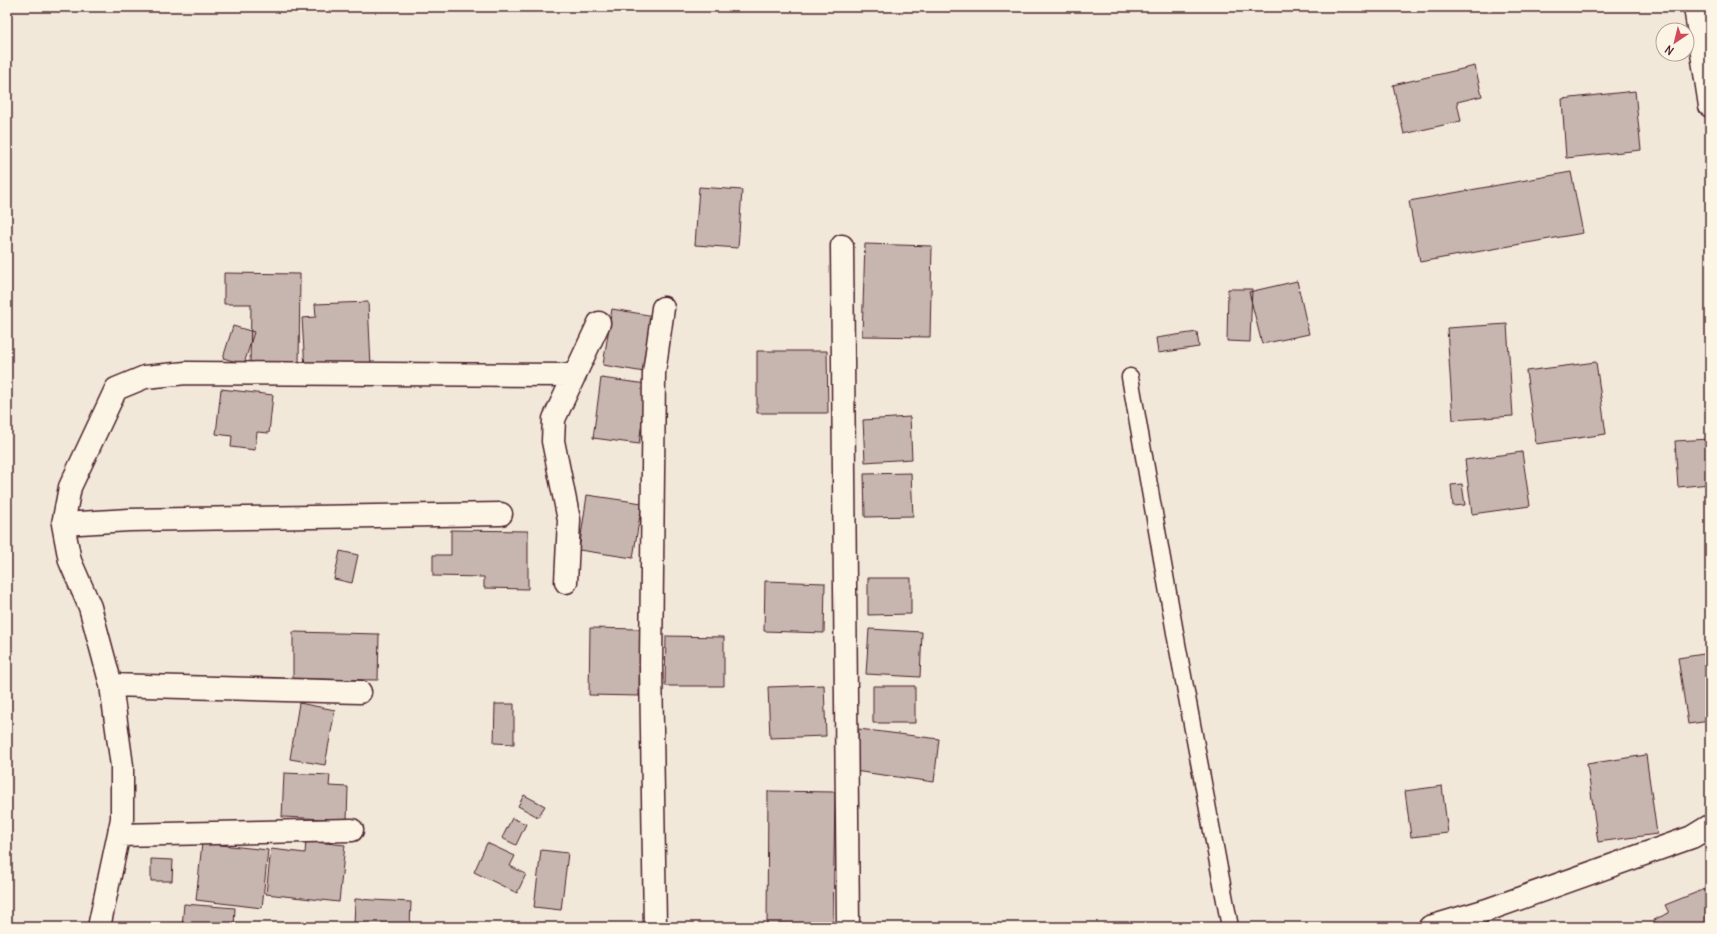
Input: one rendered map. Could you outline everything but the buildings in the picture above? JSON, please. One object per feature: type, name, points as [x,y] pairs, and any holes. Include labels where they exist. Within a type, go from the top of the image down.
[{"type":"street","points":[[1694,7],[1710,106]]},
{"type":"street","points":[[842,246],[848,927]]},
{"type":"street","points":[[655,927],[651,665],[654,373],[663,308]]},
{"type":"street","points":[[566,582],[569,520],[553,441],[554,419],[599,323]]},
{"type":"street","points":[[99,927],[122,819],[122,766],[111,685],[90,607],[70,561],[63,524],[70,487],[116,389],[145,377],[186,373],[575,375]]},
{"type":"street","points":[[63,524],[129,520],[501,514]]},
{"type":"street","points":[[111,685],[360,692]]},
{"type":"street","points":[[1430,927],[1487,910],[1692,837],[1710,826]]},
{"type":"street","points":[[119,834],[352,830]]},
{"type":"lane","points":[[1130,377],[1177,644],[1230,927]]}]
